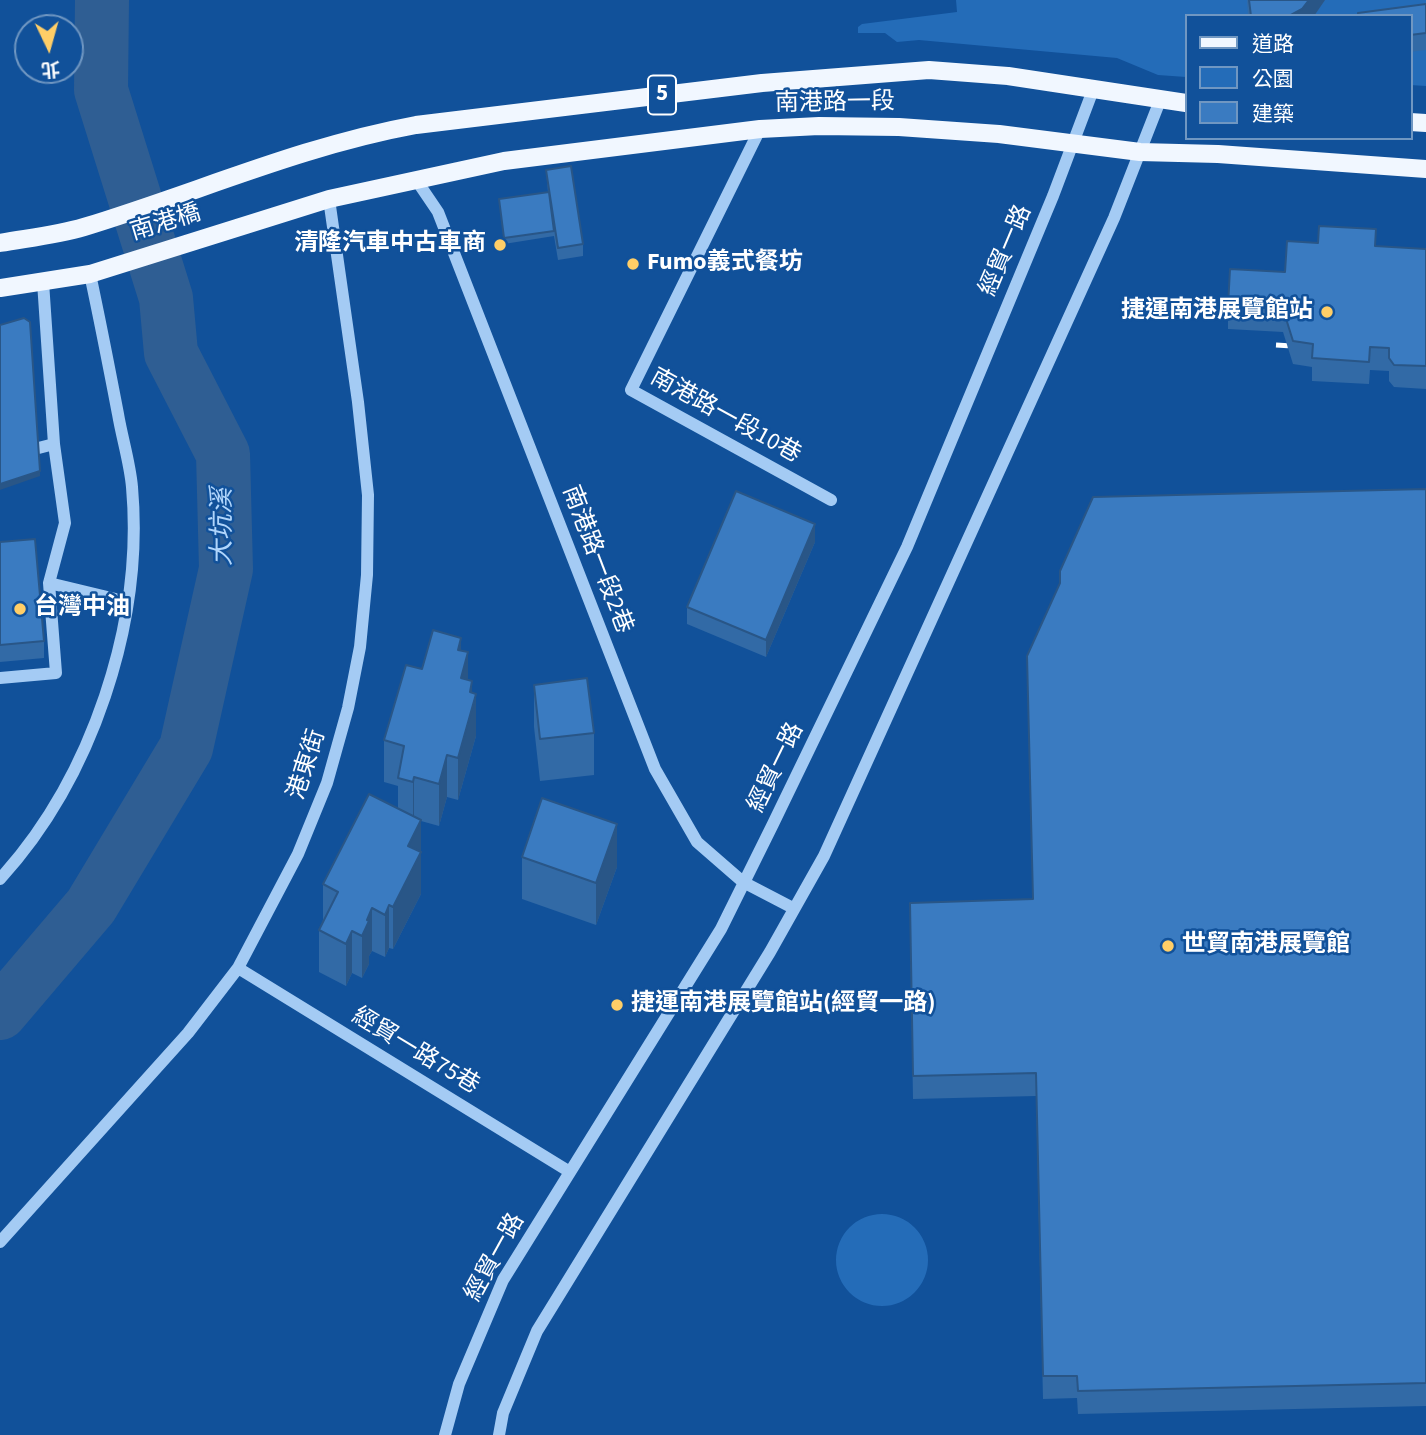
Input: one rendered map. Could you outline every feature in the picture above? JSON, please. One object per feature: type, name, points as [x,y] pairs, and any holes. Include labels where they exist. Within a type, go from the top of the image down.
[{"type":"main road","name":"南港路一段","points":[[237,174],[357,137],[416,125],[762,83],[929,70],[1008,76],[1184,103]]},
{"type":"main road","name":"南港路一段","points":[[253,223],[329,199],[504,160],[760,129],[819,126],[899,127],[999,134],[1072,141],[1140,152],[1218,154],[1426,169]]},
{"type":"main road","name":"南港橋","points":[[0,243],[82,228],[237,174]]},
{"type":"main road","name":"南港橋","points":[[92,273],[253,223]]},
{"type":"main road","name":"5","points":[[0,288],[92,273]]},
{"type":"street","name":"經貿一路","points":[[445,1435],[459,1384],[503,1280],[721,929],[774,824],[907,547],[1053,196],[1093,90]]},
{"type":"street","points":[[499,1435],[503,1413],[537,1331],[763,964],[829,844],[1114,218],[1161,98]]},
{"type":"street","name":"南港路一段10巷","points":[[760,129],[631,390],[831,499]]},
{"type":"street","name":"南港路一段2巷","points":[[417,181],[438,212],[655,769],[696,842],[743,882],[793,908]]},
{"type":"street","name":"港東街","points":[[0,1242],[188,1032],[238,968],[298,854],[327,783],[348,708],[360,647],[368,575],[368,495],[358,402],[329,199]]},
{"type":"street","points":[[0,879],[54,807],[86,746],[103,702],[128,602],[134,544],[132,486],[92,273]]},
{"type":"street","points":[[0,678],[56,673],[49,583],[65,523],[54,444],[43,282]]},
{"type":"street","points":[[0,458],[54,444]]},
{"type":"street","points":[[49,583],[128,602]]},
{"type":"street","name":"經貿一路75巷","points":[[238,968],[570,1172]]},
{"type":"green space","points":[[956,0],[1426,0],[1426,86],[1412,85],[1412,14],[1184,14],[1184,77],[1158,75],[1117,58],[919,40],[897,42],[885,33],[858,33],[858,27],[862,24],[957,12]]},
{"type":"green space","points":[[882,1214],[900,1217],[915,1227],[925,1242],[928,1260],[925,1278],[915,1293],[900,1303],[882,1306],[864,1303],[849,1293],[839,1278],[836,1260],[839,1242],[849,1227],[864,1217]]},
{"type":"building","points":[[1249,0],[1309,0],[1302,9],[1293,14],[1251,14]]},
{"type":"building","points":[[1426,4],[1426,33],[1412,35],[1412,14],[1358,13]]},
{"type":"building","points":[[571,166],[583,244],[558,248],[546,170]]},
{"type":"building","points":[[549,192],[554,231],[504,238],[499,199]]},
{"type":"building","name":"捷運南港展覽館站","points":[[1319,226],[1376,229],[1375,246],[1426,249],[1426,366],[1394,365],[1389,358],[1389,348],[1370,347],[1369,362],[1312,358],[1313,344],[1293,341],[1283,309],[1228,306],[1230,269],[1285,272],[1287,241],[1318,243]]},
{"type":"building","points":[[24,318],[30,322],[40,471],[0,484],[0,325]]},
{"type":"building","name":"世貿南港展覽館","points":[[1426,489],[1426,1383],[1078,1391],[1077,1376],[1043,1376],[1036,1073],[913,1076],[910,903],[1033,899],[1027,656],[1060,583],[1060,571],[1093,497]]},
{"type":"building","points":[[736,491],[815,524],[766,640],[687,607]]},
{"type":"building","name":"台灣中油","points":[[35,539],[44,641],[0,645],[0,542]]},
{"type":"building","points":[[433,630],[461,638],[458,650],[468,652],[461,678],[472,681],[470,692],[476,694],[458,758],[447,755],[439,784],[414,777],[413,782],[398,778],[404,746],[384,740],[406,665],[422,669]]},
{"type":"building","points":[[587,678],[594,733],[540,739],[534,685]]},
{"type":"building","points":[[369,794],[421,820],[408,846],[421,852],[393,907],[389,905],[385,915],[372,908],[362,936],[352,931],[346,944],[319,930],[338,892],[323,884]]},
{"type":"building","points":[[542,798],[617,824],[596,883],[522,857]]},
{"type":"waterway","name":"大坑溪","points":[[0,1013],[91,906],[186,748],[226,569],[223,454],[171,353],[166,298],[101,90],[102,0]]},
{"type":"railway","points":[[1276,345],[1307,347]]},
{"type":"place","name":"清隆汽車中古車商","points":[[500,245]]},
{"type":"place","name":"Fumo義式餐坊","points":[[633,264]]},
{"type":"place","name":"捷運南港展覽館站","points":[[1327,312]]},
{"type":"place","name":"台灣中油","points":[[20,609]]},
{"type":"place","name":"世貿南港展覽館","points":[[1168,946]]},
{"type":"place","name":"捷運南港展覽館站(經貿一路)","points":[[617,1005]]}]
